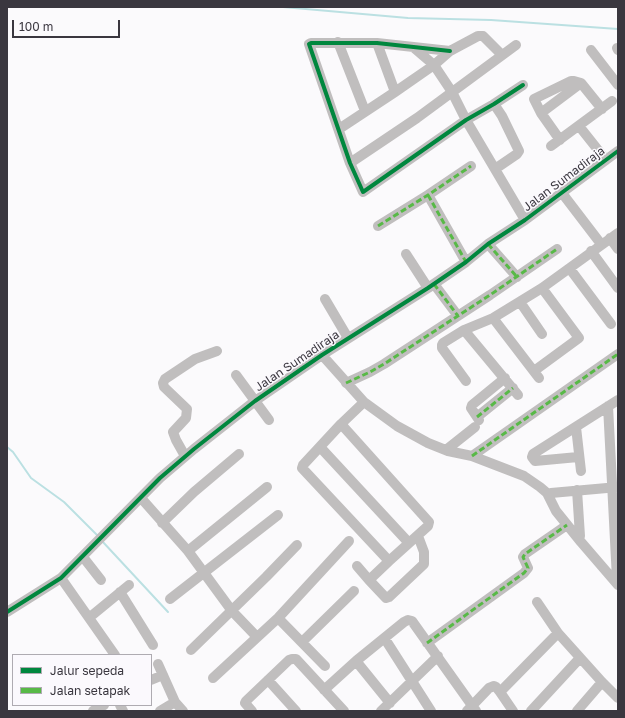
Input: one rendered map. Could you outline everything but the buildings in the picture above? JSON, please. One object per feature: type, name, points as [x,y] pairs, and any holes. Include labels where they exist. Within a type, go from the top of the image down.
[{"type":"street","points":[[339,129],[434,66],[450,51],[480,36],[483,36],[501,54]]},
{"type":"street","points":[[338,42],[365,111]]},
{"type":"street","points":[[450,51],[376,43],[311,43],[308,46],[350,163],[362,191],[364,192],[466,120],[523,85]]},
{"type":"street","points":[[376,43],[395,92]]},
{"type":"street","points":[[350,163],[417,118],[501,54],[516,45]]},
{"type":"street","points":[[413,47],[434,66],[452,92],[466,120],[525,220]]},
{"type":"street","points":[[591,50],[618,85]]},
{"type":"street","points":[[560,140],[534,99],[571,81],[581,83],[602,109]]},
{"type":"street","points":[[542,112],[581,83]]},
{"type":"street","points":[[551,146],[612,101]]},
{"type":"street","points":[[494,104],[505,122],[519,151],[495,169]]},
{"type":"street","points":[[579,126],[606,160]]},
{"type":"street","name":"Jalan Sumadiraja","points":[[7,612],[61,578],[160,478],[185,456],[255,401],[322,355],[466,262],[488,244],[525,220],[618,151]]},
{"type":"street","points":[[378,226],[471,166]]},
{"type":"street","points":[[562,193],[601,244]]},
{"type":"street","points":[[428,195],[466,262]]},
{"type":"street","points":[[466,381],[442,345],[464,330],[493,318],[542,288],[570,269],[591,251],[614,235],[618,249]]},
{"type":"street","points":[[488,244],[517,277]]},
{"type":"street","points":[[346,383],[384,364],[557,249]]},
{"type":"street","points":[[591,251],[618,288]]},
{"type":"street","points":[[406,254],[431,286],[458,316]]},
{"type":"street","points":[[570,269],[610,324]]},
{"type":"street","points":[[493,318],[537,374],[579,338],[542,288]]},
{"type":"street","points":[[325,299],[348,338]]},
{"type":"street","points":[[520,302],[542,334]]},
{"type":"street","points":[[446,450],[477,421],[515,392],[464,330]]},
{"type":"street","points":[[185,456],[173,432],[186,418],[187,409],[164,387],[163,383],[165,379],[195,359],[217,351]]},
{"type":"street","points":[[472,456],[618,354]]},
{"type":"street","points":[[322,355],[364,402],[397,426],[428,443],[446,450],[472,456],[524,476],[540,487],[547,493],[556,511],[566,524],[618,582]]},
{"type":"street","points":[[236,375],[269,420]]},
{"type":"street","points":[[477,421],[471,408],[472,405],[505,378]]},
{"type":"street","points":[[578,458],[535,461],[532,457],[533,454],[618,400]]},
{"type":"street","points":[[364,402],[341,424],[303,465],[303,470],[389,561]]},
{"type":"street","points":[[608,406],[615,488],[618,582]]},
{"type":"street","points":[[341,424],[429,522],[428,526],[418,536],[369,580]]},
{"type":"street","points":[[576,427],[578,458],[581,471]]},
{"type":"street","points":[[320,447],[410,543]]},
{"type":"street","points":[[162,523],[194,492],[239,454]]},
{"type":"street","points":[[188,551],[267,487]]},
{"type":"street","points":[[551,493],[615,488]]},
{"type":"street","points":[[577,490],[580,536]]},
{"type":"street","points":[[141,498],[188,551],[232,611],[257,637]]},
{"type":"street","points":[[170,599],[278,515]]},
{"type":"street","points":[[428,643],[524,573],[528,568],[523,557],[525,554],[566,524]]},
{"type":"street","points":[[357,566],[386,598],[389,598],[424,564],[424,552],[418,536]]},
{"type":"street","points":[[213,678],[278,618],[349,541]]},
{"type":"street","points":[[191,650],[266,577],[297,544]]},
{"type":"street","points":[[83,557],[101,580]]},
{"type":"street","points":[[61,578],[113,654]]},
{"type":"street","points":[[90,618],[129,585]]},
{"type":"street","points":[[302,642],[354,591]]},
{"type":"street","points":[[120,592],[153,645]]},
{"type":"street","points":[[537,602],[558,634],[618,698]]},
{"type":"street","points":[[278,618],[324,666]]},
{"type":"street","points":[[324,690],[356,661],[408,620],[412,621],[438,656],[472,709],[489,688],[496,686],[513,711]]},
{"type":"street","points":[[500,692],[558,634]]},
{"type":"street","points":[[384,639],[428,710]]},
{"type":"street","points":[[381,711],[438,656]]},
{"type":"street","points":[[531,711],[580,658]]},
{"type":"street","points":[[252,711],[245,703],[246,701],[289,660],[292,659],[296,660],[344,711]]},
{"type":"street","points":[[356,661],[390,703]]},
{"type":"street","points":[[158,664],[180,708],[160,711]]},
{"type":"street","points":[[152,680],[163,674]]},
{"type":"street","points":[[268,680],[296,711]]},
{"type":"street","points":[[577,711],[602,682]]},
{"type":"street","points":[[93,711],[102,706]]},
{"type":"waterway","points":[[283,7],[408,18],[491,20],[618,29]]},
{"type":"waterway","points":[[7,447],[13,452],[31,478],[64,502],[98,536]]},
{"type":"waterway","points":[[102,541],[168,612]]},
{"type":"marked path","points":[[378,226],[471,166]]},
{"type":"marked path","points":[[428,195],[466,262]]},
{"type":"marked path","points":[[488,244],[517,277]]},
{"type":"marked path","points":[[346,383],[384,364],[490,295],[557,249]]},
{"type":"marked path","points":[[434,284],[458,316]]},
{"type":"marked path","points":[[472,456],[618,354]]},
{"type":"marked path","points":[[477,417],[513,388]]},
{"type":"marked path","points":[[427,643],[524,573],[528,568],[523,557],[525,554],[567,525]]},
{"type":"cycle path","points":[[450,51],[377,43],[309,44],[350,163],[363,192],[466,120],[523,85]]},
{"type":"cycle path","points":[[7,612],[61,578],[160,478],[255,401],[322,355],[428,288],[466,262],[488,244],[525,220],[618,151]]}]
